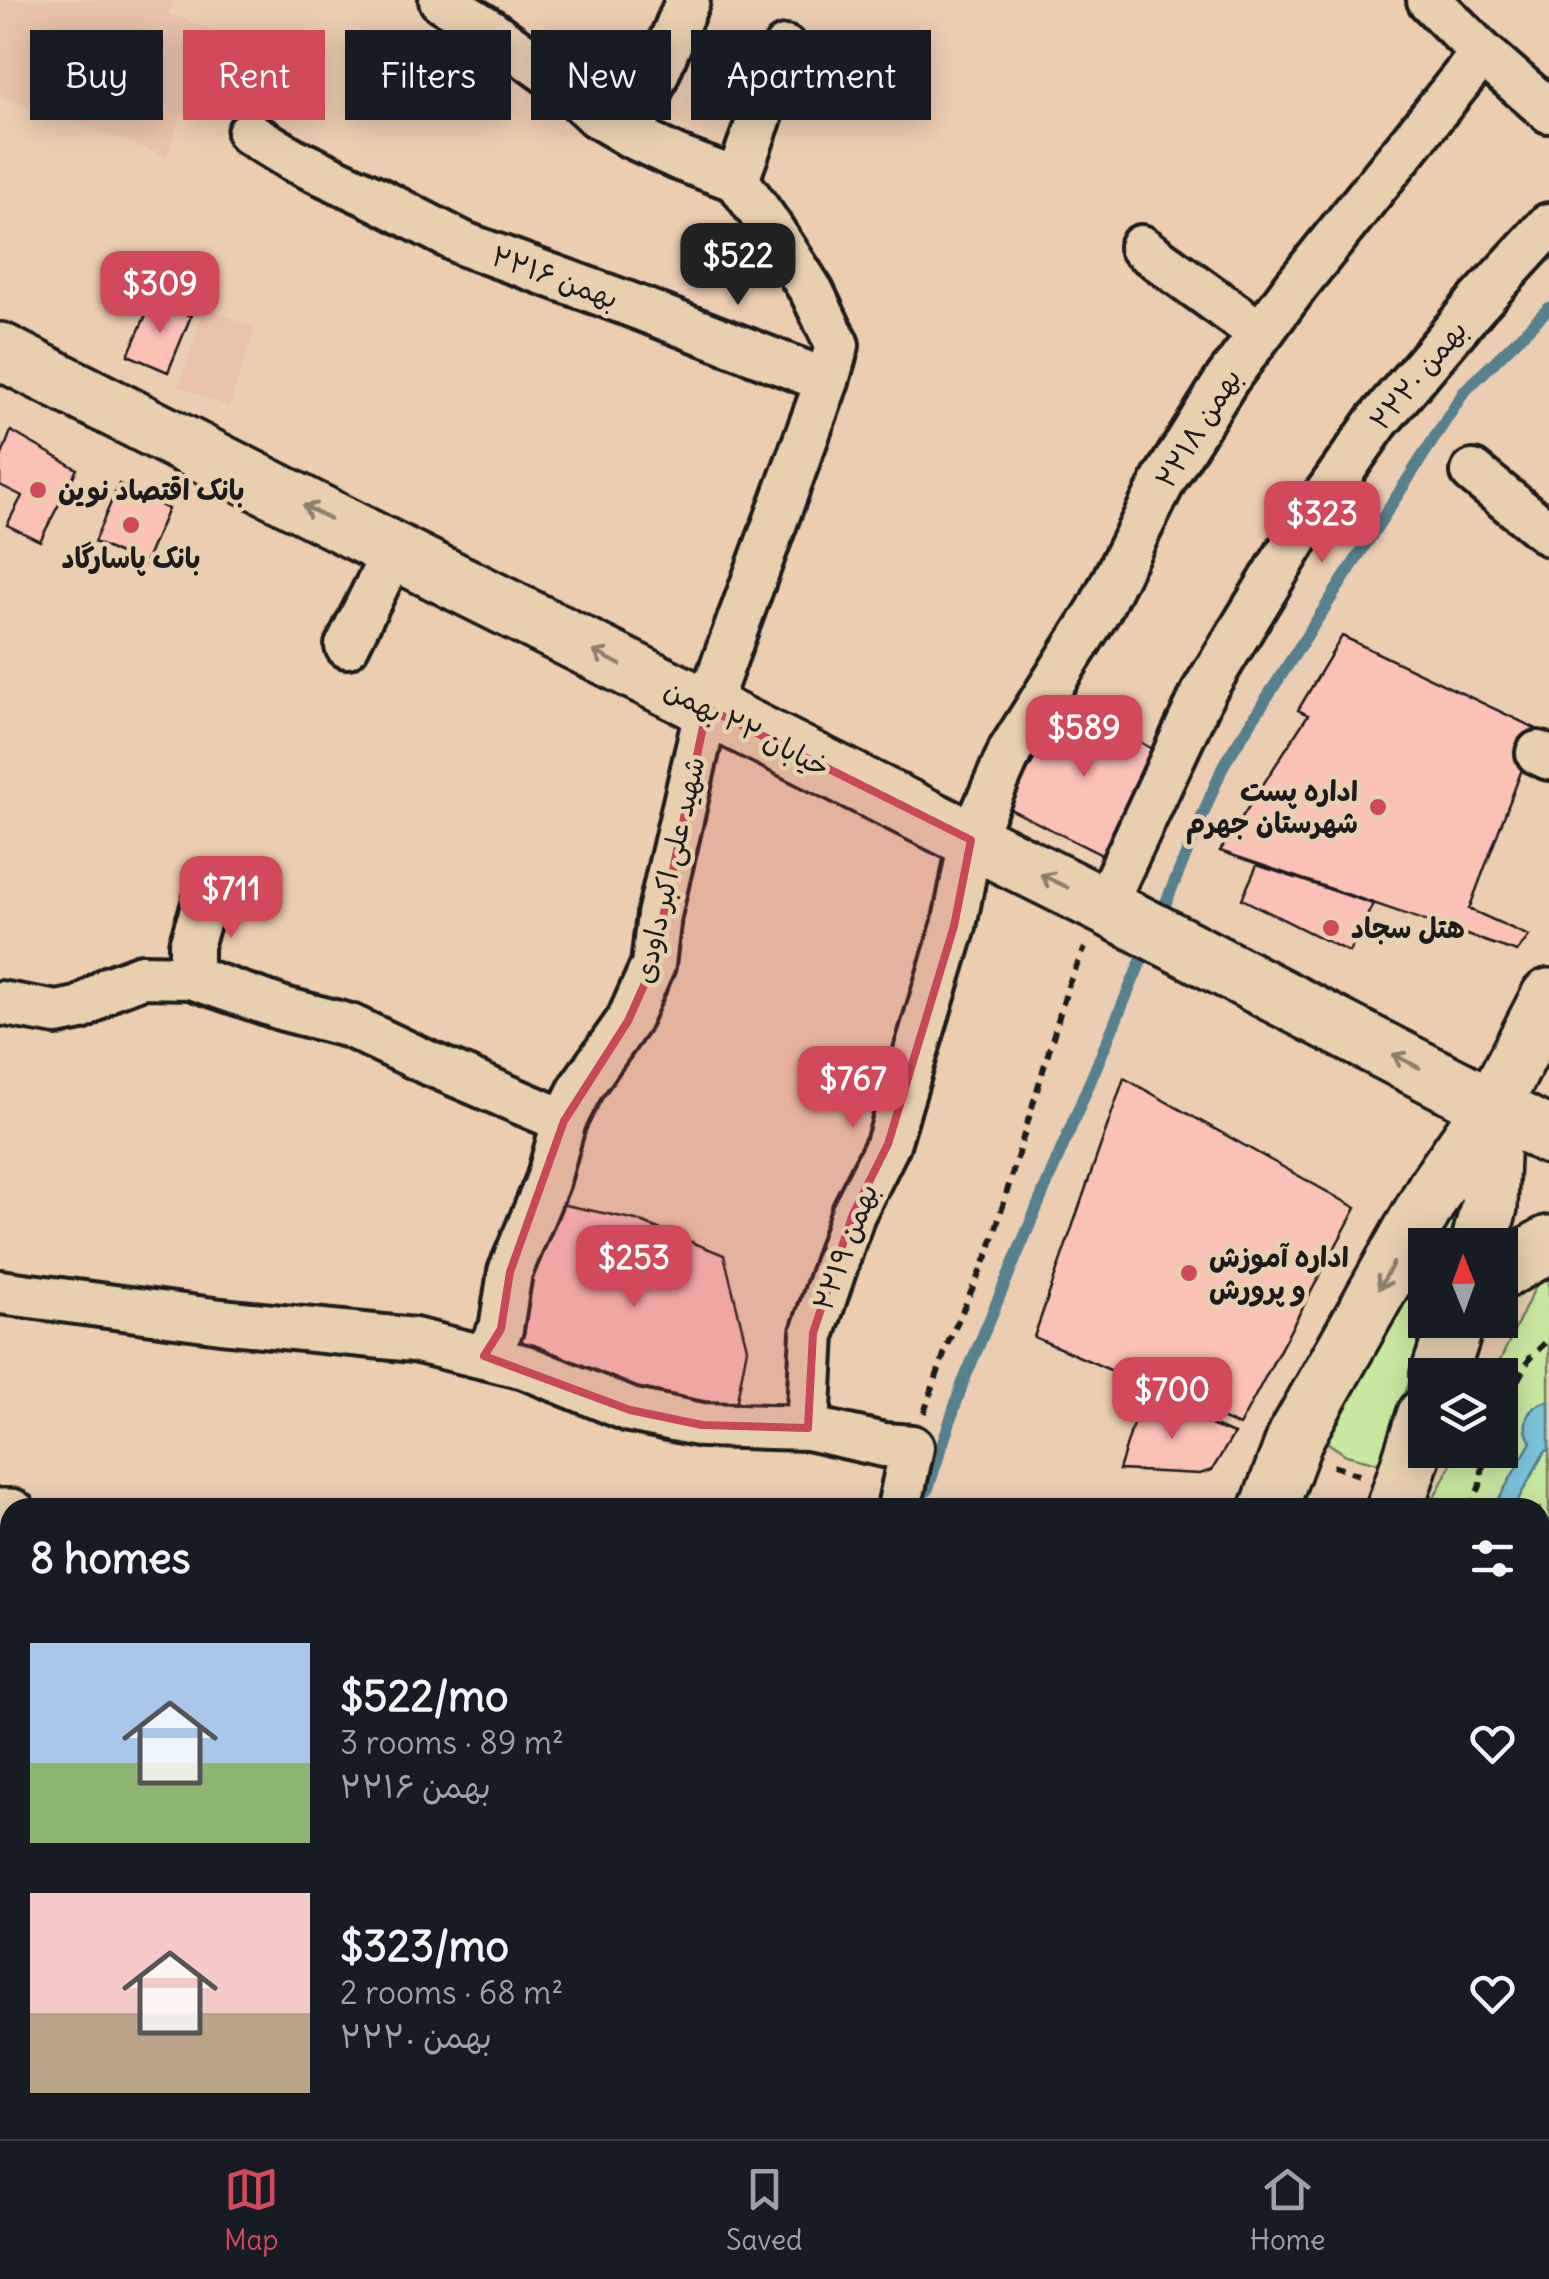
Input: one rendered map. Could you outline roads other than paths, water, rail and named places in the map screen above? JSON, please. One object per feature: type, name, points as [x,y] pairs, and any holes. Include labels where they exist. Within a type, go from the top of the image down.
[{"type":"main road","name":"خیابان ۲۲ بهمن","points":[[0,351],[1104,906],[1549,1136]]},
{"type":"main road","points":[[1273,1498],[1296,1436],[1436,1187],[1493,1105],[1549,996]]},
{"type":"main road","points":[[1484,1226],[1493,1105]]},
{"type":"main road","points":[[1436,1187],[1456,1179],[1480,1186],[1484,1226]]},
{"type":"main road","points":[[1518,1262],[1549,1244]]},
{"type":"main road","points":[[1398,1498],[1408,1468]]},
{"type":"street","points":[[442,0],[562,82],[597,116],[678,158],[737,180],[812,292],[837,345],[707,708]]},
{"type":"street","points":[[631,136],[688,0]]},
{"type":"street","points":[[1429,0],[1549,111]]},
{"type":"street","name":"۲۲بهمن ۱۸","points":[[971,840],[1010,749],[1099,610],[1164,480],[1227,379],[1472,66],[1479,50]]},
{"type":"street","points":[[737,180],[759,120]]},
{"type":"street","name":"۲۲بهمن ۱۶","points":[[249,133],[292,159],[464,244],[827,381]]},
{"type":"street","name":"۲۲بهمن ۲۰","points":[[1104,906],[1205,689],[1306,522],[1378,422],[1549,225]]},
{"type":"street","points":[[1141,247],[1260,333]]},
{"type":"street","points":[[1473,472],[1549,534]]},
{"type":"street","points":[[346,646],[394,551]]},
{"type":"street","name":"شهید علی اکبر داودی","points":[[484,1356],[502,1329],[510,1272],[548,1180],[564,1121],[582,1086],[628,1021],[653,964],[659,915],[707,708]]},
{"type":"street","name":"۲۲بهمن ۱۹","points":[[808,1428],[813,1333],[853,1214],[888,1144],[954,926],[971,840]]},
{"type":"street","points":[[192,978],[192,945],[207,894]]},
{"type":"street","points":[[0,1002],[58,1013],[81,1008],[110,988],[142,976],[192,978],[350,1026],[564,1121]]},
{"type":"street","points":[[0,1292],[221,1321],[414,1340],[526,1367],[630,1410],[702,1425],[808,1428],[884,1446],[912,1447],[901,1498]]},
{"type":"water","points":[[1549,1401],[1549,1450],[1519,1498],[1499,1498],[1531,1442],[1526,1422],[1535,1407]]},
{"type":"waterway","points":[[1159,919],[1224,764],[1464,392],[1549,308]]},
{"type":"waterway","points":[[927,1491],[962,1385],[1149,942]]},
{"type":"place","name":"بانک اقتصاد نوین","points":[[38,490]]},
{"type":"place","name":"بانک پاسارگاد","points":[[131,525]]},
{"type":"place","name":"اداره پست شهرستان جهرم","points":[[1378,807]]},
{"type":"place","name":"هتل سجاد","points":[[1331,928]]},
{"type":"place","name":"اداره آموزش و پرورش","points":[[1189,1273]]}]
